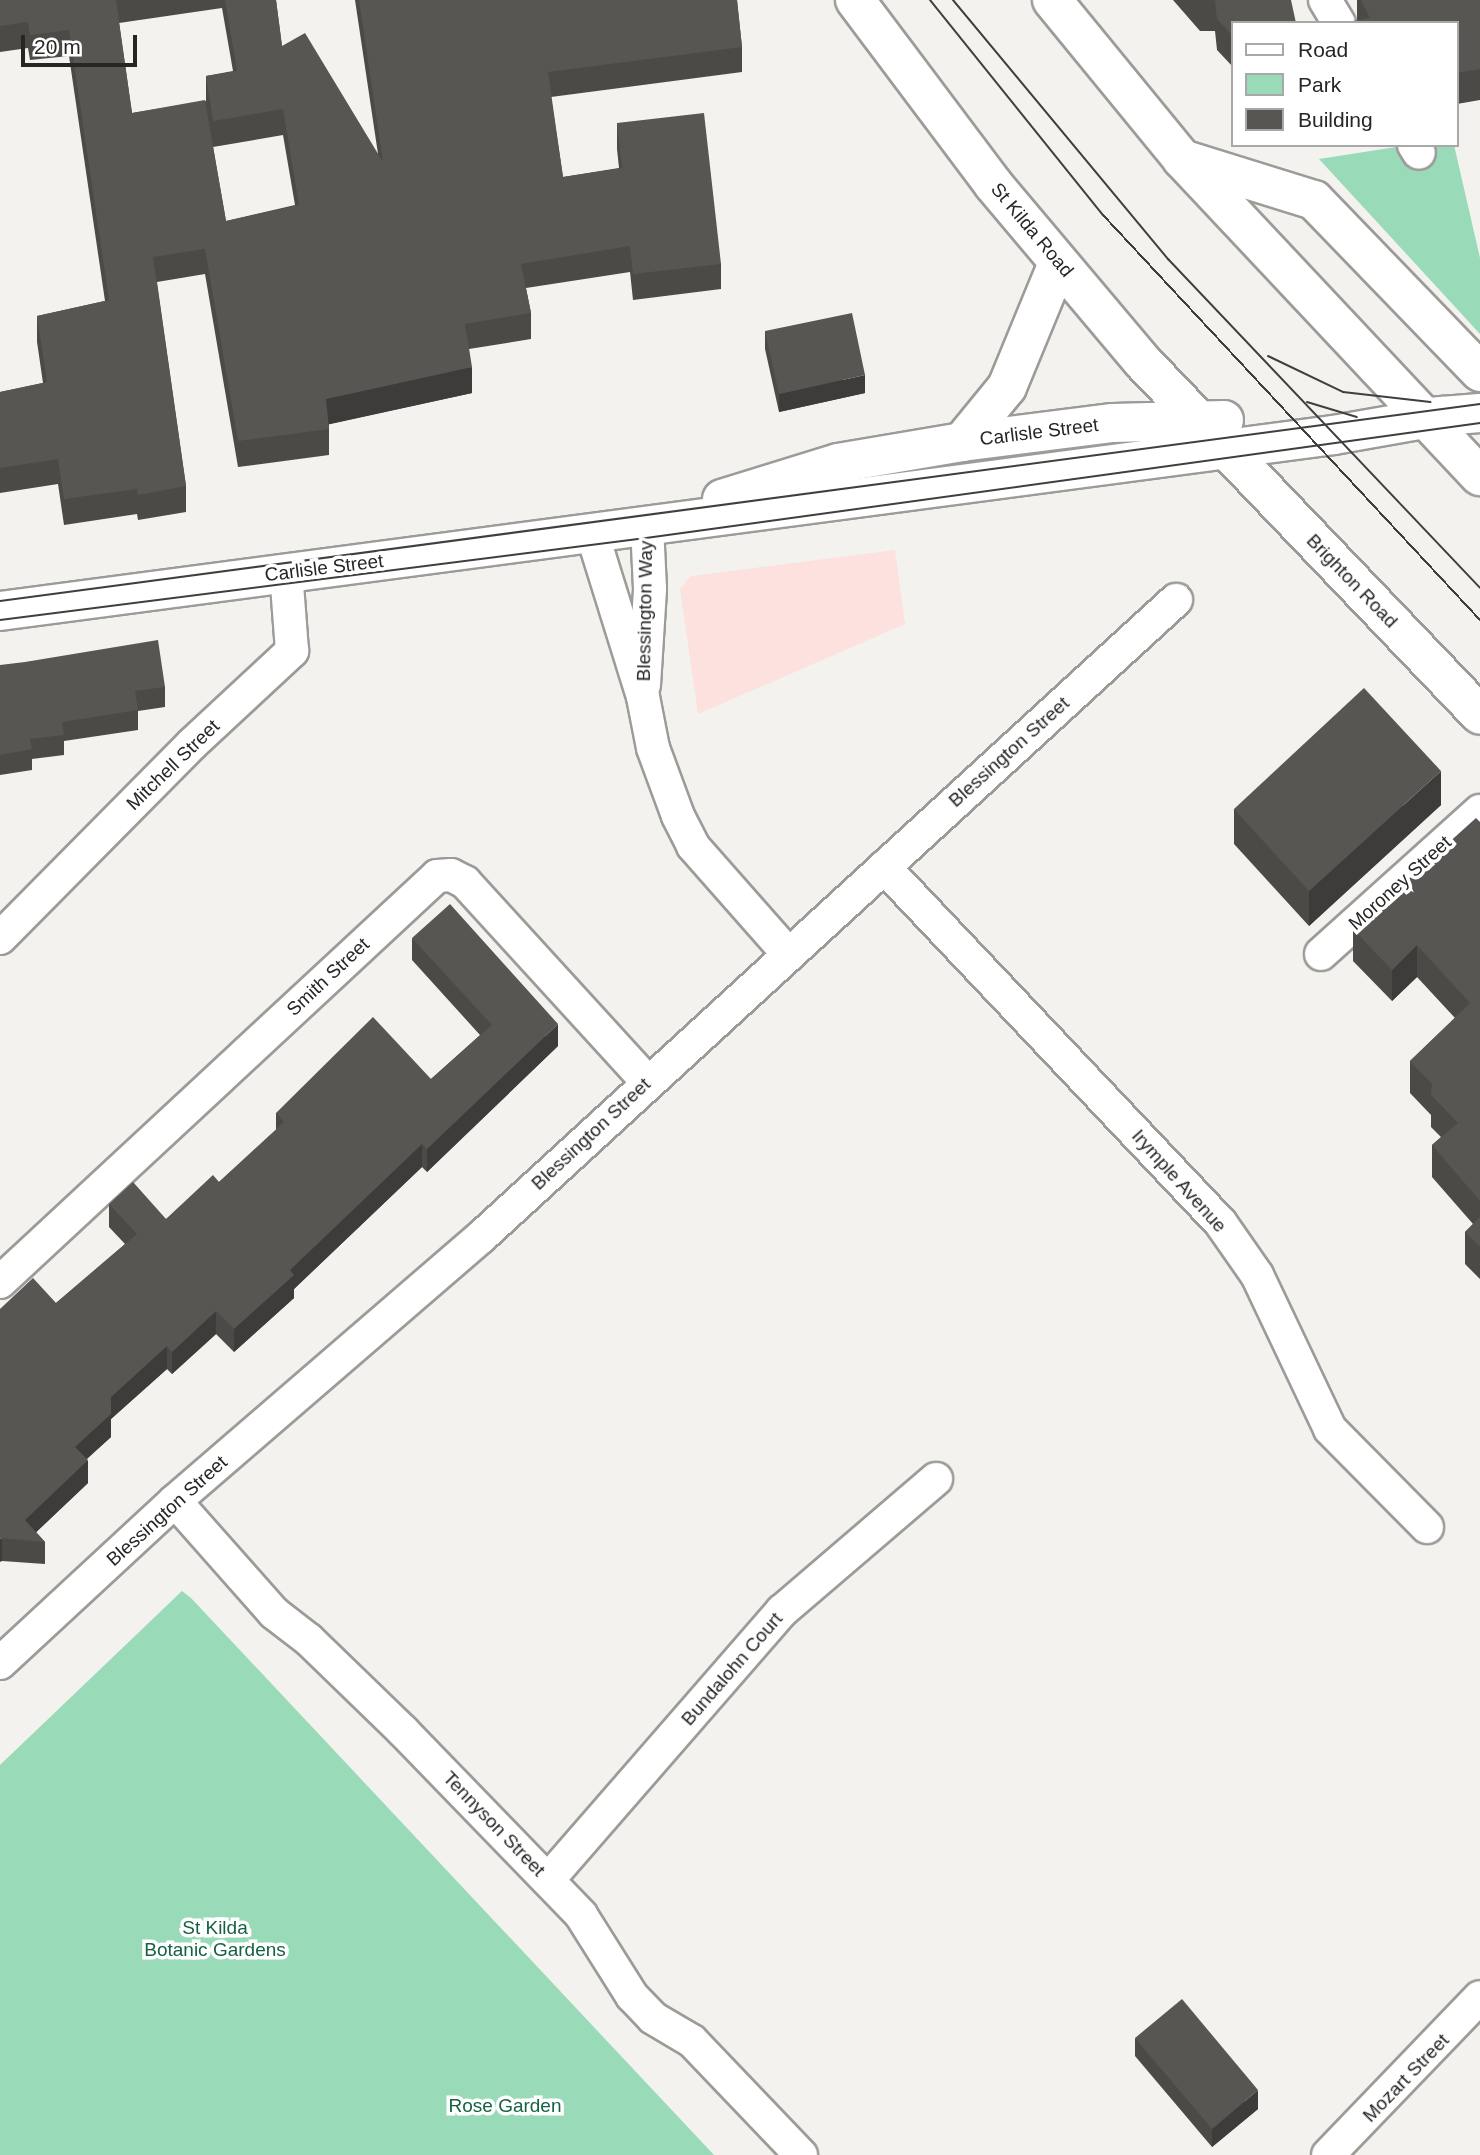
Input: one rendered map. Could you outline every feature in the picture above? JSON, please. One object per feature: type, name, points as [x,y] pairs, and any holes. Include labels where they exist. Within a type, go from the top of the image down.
[{"type":"main road","name":"St Kilda Road","points":[[855,0],[1058,263],[1212,434]]},
{"type":"main road","points":[[1052,0],[1182,159],[1431,418],[1480,476]]},
{"type":"main road","points":[[1182,159],[1314,200],[1480,372]]},
{"type":"main road","points":[[962,442],[1007,387],[1058,263]]},
{"type":"main road","name":"Carlisle Street","points":[[0,611],[647,525],[1212,434],[1480,413]]},
{"type":"main road","name":"Carlisle Street","points":[[647,525],[806,471],[962,442],[1113,423],[1212,434]]},
{"type":"main road","name":"Brighton Road","points":[[1212,434],[1480,715]]},
{"type":"street","points":[[1325,0],[1338,21]]},
{"type":"street","name":"Blessington Way","points":[[643,697],[650,589],[647,525]]},
{"type":"street","name":"Blessington Way","points":[[592,533],[643,697],[667,790],[693,846],[789,955]]},
{"type":"street","name":"Mitchell Street","points":[[0,938],[192,744],[292,651],[286,572]]},
{"type":"street","name":"Blessington Street","points":[[0,1663],[175,1501],[481,1237],[647,1081],[789,955],[1176,600]]},
{"type":"street","name":"Moroney Street","points":[[1321,954],[1480,811]]},
{"type":"street","name":"Irymple Avenue","points":[[884,867],[1220,1222],[1257,1275],[1330,1429],[1427,1527]]},
{"type":"street","name":"Smith Street","points":[[0,1282],[437,876],[451,875],[465,882],[647,1081]]},
{"type":"street","name":"Bundalohn Court","points":[[548,1880],[782,1611],[936,1479]]},
{"type":"street","name":"Tennyson Street","points":[[175,1501],[274,1613],[309,1640],[384,1713],[548,1880],[596,1934],[632,1996],[653,2018],[692,2041],[801,2155]]},
{"type":"street","name":"Mozart Street","points":[[1328,2155],[1480,1997]]},
{"type":"shaded area","points":[[895,550],[905,624],[698,714],[680,589],[691,576]]},
{"type":"green space","points":[[1396,147],[1454,147],[1480,258],[1480,334],[1319,159]]},
{"type":"green space","name":"St Kilda Botanic Gardens","points":[[182,1591],[714,2155],[0,2155],[0,1765]]},
{"type":"building","points":[[0,0],[116,0],[132,113],[205,100],[226,221],[299,205],[283,109],[213,121],[206,76],[237,71],[225,0],[276,0],[282,46],[305,33],[383,162],[359,0],[737,0],[742,47],[548,72],[563,177],[622,168],[617,123],[704,113],[721,264],[633,274],[630,246],[521,264],[531,313],[465,324],[472,367],[326,399],[329,429],[238,441],[205,249],[153,257],[186,486],[138,495],[137,489],[64,499],[58,459],[0,468],[0,392],[47,382],[37,316],[109,300],[69,30],[30,35],[28,22],[0,26]]},
{"type":"building","points":[[1215,0],[1291,0],[1296,21],[1232,21],[1232,35],[1217,19]]},
{"type":"building","points":[[1361,0],[1480,0],[1480,69],[1459,73],[1459,21],[1353,21],[1370,18]]},
{"type":"building","points":[[852,313],[865,375],[779,394],[765,331]]},
{"type":"building","points":[[158,640],[165,687],[135,691],[138,710],[62,722],[64,735],[30,739],[32,749],[0,755],[0,665]]},
{"type":"building","points":[[1364,688],[1441,771],[1309,891],[1234,809]]},
{"type":"building","points":[[1476,818],[1480,822],[1480,1201],[1432,1145],[1458,1123],[1431,1095],[1432,1084],[1410,1061],[1470,1003],[1417,945],[1392,970],[1353,929]]},
{"type":"building","points":[[450,904],[558,1024],[427,1149],[422,1144],[290,1270],[294,1275],[234,1329],[216,1311],[172,1352],[167,1346],[111,1397],[111,1414],[75,1447],[88,1460],[25,1520],[45,1542],[0,1539],[0,1309],[33,1278],[56,1303],[137,1234],[109,1204],[133,1182],[166,1219],[213,1175],[219,1182],[284,1122],[276,1113],[373,1017],[431,1079],[492,1025],[412,938]]},
{"type":"building","points":[[1480,1217],[1480,1247],[1465,1232]]},
{"type":"building","points":[[1182,1999],[1258,2090],[1212,2129],[1135,2038]]},
{"type":"tram line","points":[[930,0],[1103,215],[1480,620]]},
{"type":"tram line","points":[[953,0],[1168,259],[1480,588]]},
{"type":"tram line","points":[[1268,356],[1343,392],[1430,402]]},
{"type":"tram line","points":[[1307,402],[1357,417]]},
{"type":"tram line","points":[[0,601],[1480,404]]},
{"type":"tram line","points":[[0,620],[646,538],[1480,423]]},
{"type":"park label","name":"Rose Garden","points":[[505,2106]]}]
